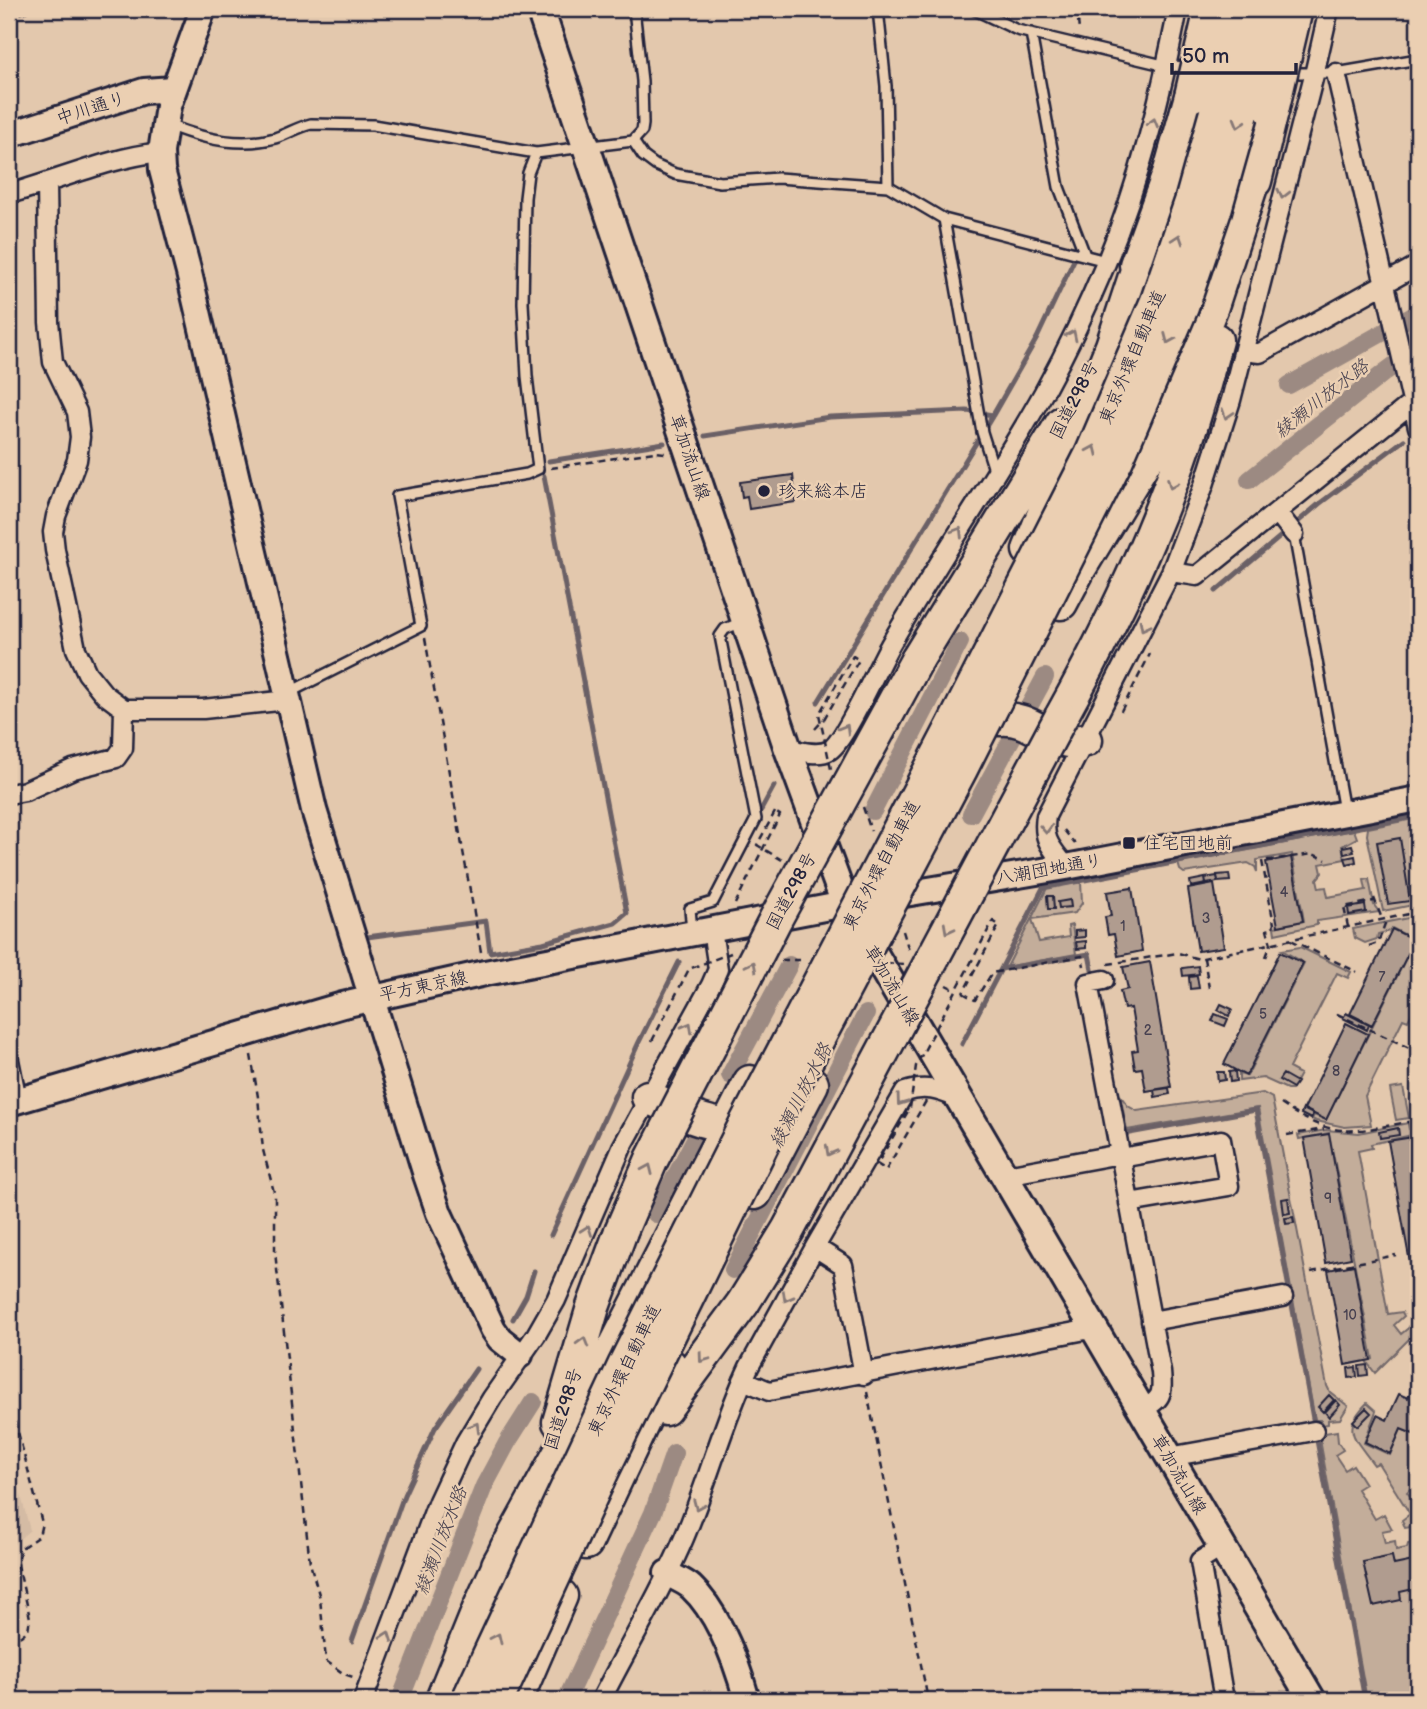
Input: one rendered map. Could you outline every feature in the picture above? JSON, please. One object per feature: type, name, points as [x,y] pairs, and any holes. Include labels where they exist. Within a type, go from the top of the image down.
[{"type":"highway","name":"国道298号","points":[[498,1565],[573,1429],[727,1125],[1032,544],[1112,346],[1170,171],[1211,9]]},
{"type":"highway","name":"東京外環自動車道","points":[[468,1700],[624,1366],[747,1121],[1091,455],[1157,301],[1191,202],[1221,94],[1240,9]]},
{"type":"highway","name":"東京外環自動車道","points":[[497,1700],[603,1469],[764,1141],[961,769],[1117,458],[1182,307],[1215,210],[1245,103],[1266,9]]},
{"type":"highway","points":[[627,1461],[743,1303],[824,1162],[1092,661],[1140,560],[1182,458],[1208,374],[1296,9]]},
{"type":"highway","points":[[516,1700],[596,1520],[627,1461],[709,1281],[1078,571],[1161,434],[1212,306],[1259,162]]},
{"type":"highway","name":"国道298号","points":[[442,1700],[498,1565],[548,1457],[593,1307],[621,1231],[652,1159],[769,932],[917,660],[972,567],[1051,445],[1090,371],[1145,246]]},
{"type":"highway","points":[[1000,719],[1022,721],[1062,741],[1072,743],[1086,740]]},
{"type":"highway","points":[[648,1097],[716,1125],[727,1125]]},
{"type":"main road","name":"草加流山線","points":[[540,9],[789,749],[845,904],[1312,1700]]},
{"type":"street","points":[[203,9],[173,89],[164,123],[162,170],[189,273],[306,783],[370,998],[439,1213],[493,1329],[500,1339],[520,1355]]},
{"type":"street","points":[[789,749],[817,753],[831,749],[843,734],[896,634],[1045,391],[1106,261],[1136,179],[1155,117],[1178,9]]},
{"type":"street","points":[[1066,867],[1046,841],[1046,816],[1171,572],[1204,485],[1244,351],[1329,9]]},
{"type":"street","points":[[1336,73],[1384,284],[1407,379],[1415,400],[1418,427]]},
{"type":"street","name":"中川通り","points":[[9,135],[144,91],[173,89]]},
{"type":"street","points":[[9,194],[96,165],[161,152]]},
{"type":"street","points":[[47,183],[49,322],[53,362],[77,412],[80,437],[77,460],[55,516],[53,532],[76,649],[87,673],[104,694],[124,709],[203,709],[287,697]]},
{"type":"street","points":[[1244,351],[1260,353],[1418,265]]},
{"type":"street","points":[[1171,572],[1197,576],[1415,400]]},
{"type":"street","points":[[1277,512],[1291,530]]},
{"type":"street","points":[[9,794],[73,769],[116,758],[123,748],[124,709]]},
{"type":"street","name":"八潮団地通り","points":[[845,904],[1066,867],[1418,799]]},
{"type":"street","name":"平方東京線","points":[[13,1101],[370,998],[485,973],[845,904]]},
{"type":"street","points":[[366,1692],[438,1501],[465,1443],[556,1300],[611,1171],[648,1097],[718,970],[702,932]]},
{"type":"street","points":[[1098,976],[1120,1156],[1163,1392],[1156,1402],[1141,1410]]},
{"type":"street","points":[[9,1060],[13,1101]]},
{"type":"street","points":[[601,1700],[667,1573],[705,1489],[743,1380],[815,1247],[905,1092],[919,1087],[938,1090],[961,1100]]},
{"type":"street","points":[[1006,1175],[1221,1140],[1229,1186],[1129,1203]]},
{"type":"street","points":[[815,1247],[843,1265],[864,1375]]},
{"type":"street","points":[[1152,1321],[1283,1297]]},
{"type":"street","points":[[743,1380],[769,1391],[864,1375],[1096,1328]]},
{"type":"street","points":[[1169,1457],[1314,1431]]},
{"type":"street","points":[[1222,1547],[1200,1561],[1224,1700]]},
{"type":"street","points":[[667,1573],[688,1585],[713,1616],[733,1657],[747,1700]]},
{"type":"lane","points":[[164,123],[206,139],[243,141],[272,139],[311,124],[373,125],[536,153],[633,141],[642,131],[643,124],[642,81],[634,9]]},
{"type":"lane","points":[[878,9],[886,86],[888,186]]},
{"type":"lane","points":[[973,9],[1017,30],[1167,65],[1207,68]]},
{"type":"lane","points":[[1031,33],[1059,187],[1085,256]]},
{"type":"lane","points":[[1274,72],[1314,75],[1418,59]]},
{"type":"lane","points":[[1220,69],[1234,70]]},
{"type":"lane","points":[[1247,70],[1261,71]]},
{"type":"lane","points":[[633,141],[643,156],[675,174],[720,182],[778,178],[888,186],[944,219],[1106,261]]},
{"type":"lane","points":[[287,697],[421,626],[397,496],[527,474],[538,469],[527,376],[523,303],[525,198],[528,173],[536,153]]},
{"type":"lane","points":[[944,219],[982,432],[995,473]]},
{"type":"lane","points":[[1291,530],[1345,813]]},
{"type":"lane","points":[[702,932],[690,909],[713,902],[755,819],[720,636],[726,629],[746,620]]},
{"type":"path","points":[[9,17],[36,9]]},
{"type":"path","points":[[1077,9],[1081,45]]},
{"type":"path","points":[[538,469],[654,452],[673,454]]},
{"type":"path","points":[[421,626],[426,641],[485,973]]},
{"type":"path","points":[[815,729],[824,719],[859,660],[853,656],[818,714],[832,775]]},
{"type":"path","points":[[732,909],[780,815],[775,812],[757,845],[786,863]]},
{"type":"path","points":[[1266,957],[1271,944],[1267,930],[1272,929],[1274,924],[1262,861],[1313,854],[1326,860]]},
{"type":"path","points":[[1348,927],[1344,907],[1374,900],[1382,919]]},
{"type":"path","points":[[926,1101],[886,1170],[877,1164],[909,1108],[916,1066],[993,921],[999,925],[962,993],[975,1000],[992,973],[1082,956],[1098,976],[1178,953],[1199,959],[1418,912]]},
{"type":"path","points":[[1369,946],[1378,943],[1387,918]]},
{"type":"path","points":[[1290,939],[1357,972]]},
{"type":"path","points":[[652,1041],[689,969],[740,950]]},
{"type":"path","points":[[1188,956],[1189,951]]},
{"type":"path","points":[[1204,958],[1209,988]]},
{"type":"path","points":[[1337,1014],[1418,1052]]},
{"type":"path","points":[[246,1033],[254,1067],[263,1150],[275,1196],[275,1252],[304,1516],[310,1563],[320,1598],[327,1661],[366,1692]]},
{"type":"path","points":[[1281,1104],[1303,1119],[1327,1129]]},
{"type":"path","points":[[1287,1135],[1327,1129],[1346,1131],[1418,1120]]},
{"type":"path","points":[[1311,1272],[1396,1255]]},
{"type":"path","points":[[864,1375],[928,1700]]},
{"type":"path","points":[[9,1398],[42,1523],[39,1536],[20,1549],[18,1565],[30,1618],[27,1630],[9,1642]]},
{"type":"shaded area","points":[[1418,818],[1418,904],[1383,911],[1367,835],[1368,828]]},
{"type":"shaded area","points":[[1354,830],[1357,838],[1342,846],[1345,859],[1320,864],[1322,873],[1317,879],[1319,888],[1326,887],[1328,897],[1366,890],[1364,880],[1369,879],[1374,905],[1379,912],[1317,921],[1317,925],[1275,934],[1274,927],[1304,921],[1292,854],[1257,860],[1257,872],[1255,867],[1248,863],[1184,873],[1178,863]]},
{"type":"shaded area","points":[[1081,882],[1082,903],[1075,913],[1032,919],[1039,942],[1069,937],[1068,926],[1072,925],[1076,954],[1007,967],[1047,888]]},
{"type":"shaded area","points":[[1418,916],[1418,986],[1411,1001],[1417,1003],[1408,1021],[1403,1019],[1365,1096],[1371,1125],[1345,1127],[1312,1119],[1314,1115],[1326,1120],[1415,940],[1392,928],[1378,934],[1377,939],[1365,943],[1355,938],[1353,929]]},
{"type":"shaded area","points":[[1300,947],[1351,972],[1348,978],[1337,973],[1289,1068],[1300,1074],[1292,1089],[1263,1078],[1239,1081],[1239,1074],[1247,1076],[1304,963],[1282,950]]},
{"type":"shaded area","points":[[1403,1087],[1409,1118],[1396,1120],[1390,1089]]},
{"type":"shaded area","points":[[1263,1093],[1272,1098],[1327,1386],[1330,1392],[1348,1406],[1340,1419],[1328,1420],[1328,1424],[1322,1425],[1321,1420],[1315,1420],[1258,1108],[1127,1130],[1120,1095],[1128,1106],[1137,1111]]},
{"type":"shaded area","points":[[1408,1123],[1409,1129],[1418,1128],[1418,1165],[1412,1135],[1371,1144],[1372,1148],[1358,1151],[1388,1314],[1402,1312],[1404,1316],[1394,1325],[1401,1334],[1412,1325],[1416,1332],[1375,1373],[1366,1361],[1373,1359],[1329,1133],[1299,1139],[1298,1135],[1326,1130],[1359,1133]]},
{"type":"shaded area","points":[[1367,1403],[1376,1411],[1364,1443],[1390,1455],[1401,1429],[1413,1434],[1418,1422],[1418,1481],[1407,1492],[1418,1506],[1418,1526],[1405,1528],[1402,1520],[1410,1514],[1378,1463],[1374,1465],[1353,1434],[1354,1420]]},
{"type":"shaded area","points":[[1337,1431],[1338,1442],[1343,1450],[1335,1455],[1345,1470],[1353,1465],[1365,1484],[1357,1489],[1375,1519],[1384,1514],[1392,1529],[1382,1531],[1385,1543],[1395,1541],[1396,1550],[1418,1542],[1418,1700],[1367,1700],[1319,1434]]},
{"type":"shaded area","points":[[9,1450],[30,1530],[9,1548]]},
{"type":"shaded area","points":[[9,1582],[19,1629],[9,1632]]},
{"type":"building","points":[[793,475],[796,502],[749,509],[747,496],[742,497],[740,482]]},
{"type":"building","points":[[1400,838],[1410,901],[1388,904],[1377,842]]},
{"type":"building","points":[[1352,845],[1354,852],[1344,854],[1343,847]]},
{"type":"building","points":[[1355,856],[1356,862],[1347,864],[1345,858]]},
{"type":"building","points":[[1291,857],[1303,921],[1278,926],[1266,862]]},
{"type":"building","points":[[1229,874],[1230,881],[1218,882],[1217,875]]},
{"type":"building","points":[[1217,876],[1218,882],[1206,884],[1205,878]]},
{"type":"building","points":[[1205,878],[1206,884],[1191,887],[1190,881]]},
{"type":"building","points":[[1214,884],[1224,947],[1198,951],[1188,889]]},
{"type":"building","points":[[1132,888],[1142,951],[1118,956],[1114,934],[1108,935],[1105,917],[1111,916],[1107,892]]},
{"type":"building","points":[[1047,896],[1053,896],[1054,909],[1048,909]]},
{"type":"building","points":[[1070,900],[1071,907],[1059,908],[1058,902]]},
{"type":"building","points":[[1365,905],[1366,912],[1349,915],[1348,908]]},
{"type":"building","points":[[1392,929],[1415,940],[1372,1025],[1350,1014]]},
{"type":"building","points":[[1085,930],[1085,937],[1075,938],[1075,931]]},
{"type":"building","points":[[1086,941],[1086,948],[1077,949],[1076,942]]},
{"type":"building","points":[[1280,952],[1303,963],[1246,1076],[1224,1064]]},
{"type":"building","points":[[1150,962],[1171,1087],[1146,1091],[1142,1068],[1135,1069],[1132,1051],[1138,1050],[1131,1008],[1124,1009],[1120,991],[1128,989],[1123,967]]},
{"type":"building","points":[[1198,966],[1199,974],[1183,976],[1182,968]]},
{"type":"building","points":[[1197,976],[1199,988],[1190,989],[1189,977]]},
{"type":"building","points":[[1221,1004],[1232,1009],[1229,1016],[1218,1010]]},
{"type":"building","points":[[1346,1013],[1369,1025],[1367,1030],[1343,1018]]},
{"type":"building","points":[[1215,1014],[1228,1019],[1225,1026],[1212,1021]]},
{"type":"building","points":[[1346,1023],[1368,1034],[1326,1120],[1304,1109]]},
{"type":"building","points":[[1235,1071],[1236,1081],[1230,1082],[1229,1072]]},
{"type":"building","points":[[1217,1072],[1224,1072],[1225,1080],[1218,1081]]},
{"type":"building","points":[[1283,1074],[1297,1082],[1293,1088],[1279,1080]]},
{"type":"building","points":[[1169,1088],[1170,1094],[1155,1097],[1154,1090]]},
{"type":"building","points":[[1303,1109],[1313,1114],[1311,1119],[1301,1114]]},
{"type":"building","points":[[1418,1120],[1418,1127],[1410,1129],[1409,1122]]},
{"type":"building","points":[[1398,1128],[1399,1135],[1380,1138],[1379,1132]]},
{"type":"building","points":[[1329,1134],[1351,1258],[1326,1263],[1304,1138]]},
{"type":"building","points":[[1413,1137],[1418,1167],[1418,1296],[1388,1141]]},
{"type":"building","points":[[1288,1198],[1290,1213],[1284,1214],[1282,1199]]},
{"type":"building","points":[[1293,1217],[1294,1223],[1286,1224],[1285,1218]]},
{"type":"building","points":[[1354,1265],[1371,1360],[1345,1365],[1328,1270]]},
{"type":"building","points":[[1367,1365],[1368,1375],[1360,1376],[1359,1366]]},
{"type":"building","points":[[1356,1367],[1357,1377],[1349,1378],[1348,1368]]},
{"type":"building","points":[[1418,1376],[1418,1421],[1413,1434],[1401,1429],[1390,1454],[1365,1442],[1377,1415],[1387,1420],[1399,1394],[1408,1398]]},
{"type":"building","points":[[1329,1395],[1334,1400],[1323,1412],[1318,1407]]},
{"type":"building","points":[[1336,1400],[1340,1405],[1329,1417],[1325,1412]]},
{"type":"building","points":[[1366,1408],[1371,1413],[1358,1426],[1353,1421]]},
{"type":"building","points":[[1392,1556],[1394,1565],[1418,1560],[1418,1588],[1400,1592],[1401,1600],[1373,1606],[1363,1562]]},
{"type":"waterway","points":[[818,702],[993,415],[1037,338],[1074,260]]},
{"type":"waterway","name":"綾瀬川放水路","points":[[1289,385],[1418,313]]},
{"type":"waterway","name":"綾瀬川放水路","points":[[1249,480],[1418,348]]},
{"type":"waterway","points":[[705,436],[830,417],[967,411],[993,415]]},
{"type":"waterway","points":[[1216,591],[1319,504],[1404,440]]},
{"type":"waterway","points":[[549,461],[664,443]]},
{"type":"waterway","points":[[367,937],[486,921],[490,952],[543,943],[615,923],[627,913],[544,476]]},
{"type":"waterway","name":"綾瀬川放水路","points":[[873,811],[960,642]]},
{"type":"waterway","name":"綾瀬川放水路","points":[[971,814],[1045,677]]},
{"type":"waterway","points":[[761,810],[774,786]]},
{"type":"waterway","points":[[962,1044],[1043,888],[1418,816]]},
{"type":"waterway","points":[[1001,969],[1089,954],[1094,980]]},
{"type":"waterway","points":[[551,1235],[639,1042],[679,962]]},
{"type":"waterway","name":"綾瀬川放水路","points":[[730,1075],[789,965]]},
{"type":"waterway","name":"綾瀬川放水路","points":[[733,1270],[866,1014]]},
{"type":"waterway","points":[[1124,1130],[1124,1134],[1256,1110],[1365,1700]]},
{"type":"waterway","name":"綾瀬川放水路","points":[[656,1214],[697,1135]]},
{"type":"waterway","points":[[513,1319],[526,1296],[534,1271]]},
{"type":"waterway","points":[[352,1641],[404,1495],[435,1428],[476,1369]]},
{"type":"waterway","name":"綾瀬川放水路","points":[[400,1700],[484,1486],[533,1402]]},
{"type":"waterway","name":"綾瀬川放水路","points":[[566,1700],[653,1513],[674,1453]]},
{"type":"place","name":"珍来総本店","points":[[764,491]]},
{"type":"place","name":"住宅団地前","points":[[1129,843]]}]
